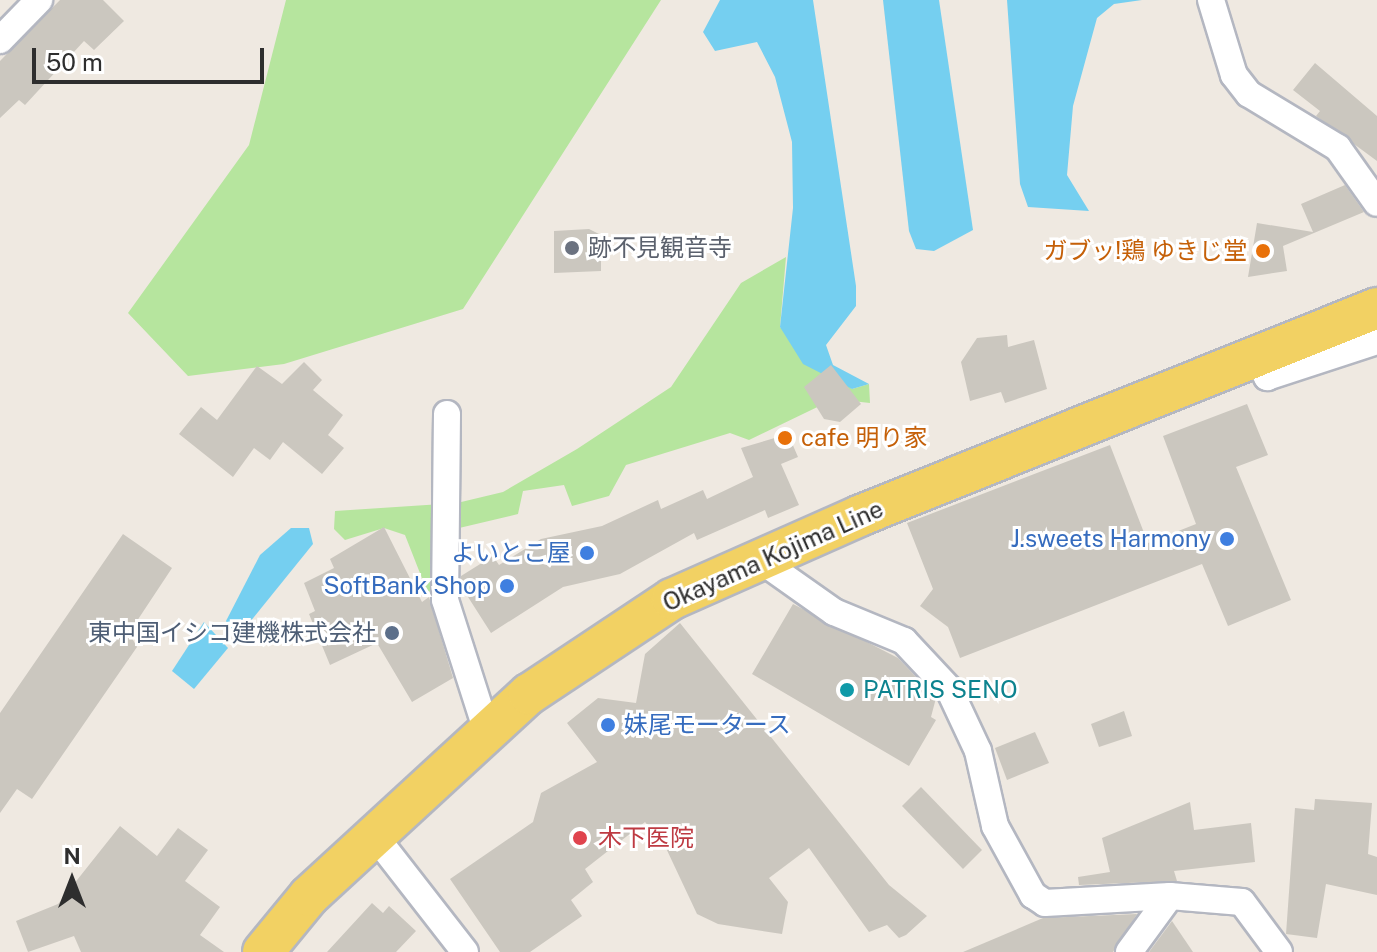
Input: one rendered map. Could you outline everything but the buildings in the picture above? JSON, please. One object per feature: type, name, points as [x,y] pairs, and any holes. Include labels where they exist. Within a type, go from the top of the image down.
[{"type":"main road","name":"Okayama Kojima Line","points":[[263,952],[309,896],[487,732],[595,646],[672,599],[759,559],[1377,308]]},
{"type":"street","points":[[0,40],[39,0]]},
{"type":"street","points":[[1211,0],[1234,75],[1249,94],[1338,148],[1377,203]]},
{"type":"street","points":[[1256,356],[1267,377],[1377,341]]},
{"type":"street","points":[[447,414],[445,600],[487,732]]},
{"type":"street","points":[[759,559],[834,612],[904,641],[949,689],[978,751],[995,826],[1033,895],[1045,903],[1170,896],[1242,902],[1279,952]]},
{"type":"street","points":[[374,835],[465,952]]},
{"type":"street","points":[[1129,952],[1170,896]]},
{"type":"green space","points":[[286,0],[661,0],[463,309],[284,364],[188,376],[128,313],[249,145]]},
{"type":"green space","points":[[786,257],[780,327],[852,389],[869,384],[870,403],[834,399],[749,440],[730,433],[626,465],[609,496],[572,506],[564,485],[523,491],[518,514],[438,533],[436,593],[427,591],[405,535],[384,528],[345,540],[334,529],[335,511],[457,503],[503,492],[577,449],[671,387],[741,283]]},
{"type":"water","points":[[720,0],[813,0],[856,286],[856,306],[826,345],[833,365],[869,384],[852,389],[803,364],[780,327],[793,208],[792,142],[775,77],[757,42],[715,51],[703,32]]},
{"type":"water","points":[[883,0],[939,0],[973,230],[934,251],[916,249],[909,231]]},
{"type":"water","points":[[1007,0],[1142,0],[1114,4],[1097,18],[1073,106],[1067,175],[1089,211],[1028,207],[1020,184]]},
{"type":"water","points":[[291,528],[309,528],[313,544],[241,633],[231,628],[226,621],[260,555]]},
{"type":"water","points":[[204,622],[228,648],[194,689],[172,671]]},
{"type":"place","name":"跡不見観音寺","points":[[572,248]]},
{"type":"place","name":"ガブッ!鶏 ゆきじ堂","points":[[1263,251]]},
{"type":"place","name":"cafe 明り家","points":[[785,438]]},
{"type":"place","name":"J.sweets Harmony","points":[[1227,539]]},
{"type":"place","name":"よいとこ屋","points":[[587,553]]},
{"type":"place","name":"SoftBank Shop","points":[[507,586]]},
{"type":"place","name":"東中国イシコ建機株式会社","points":[[392,633]]},
{"type":"place","name":"PATRIS SENO","points":[[847,690]]},
{"type":"place","name":"妹尾モータース","points":[[608,725]]},
{"type":"place","name":"木下医院","points":[[580,838]]}]
